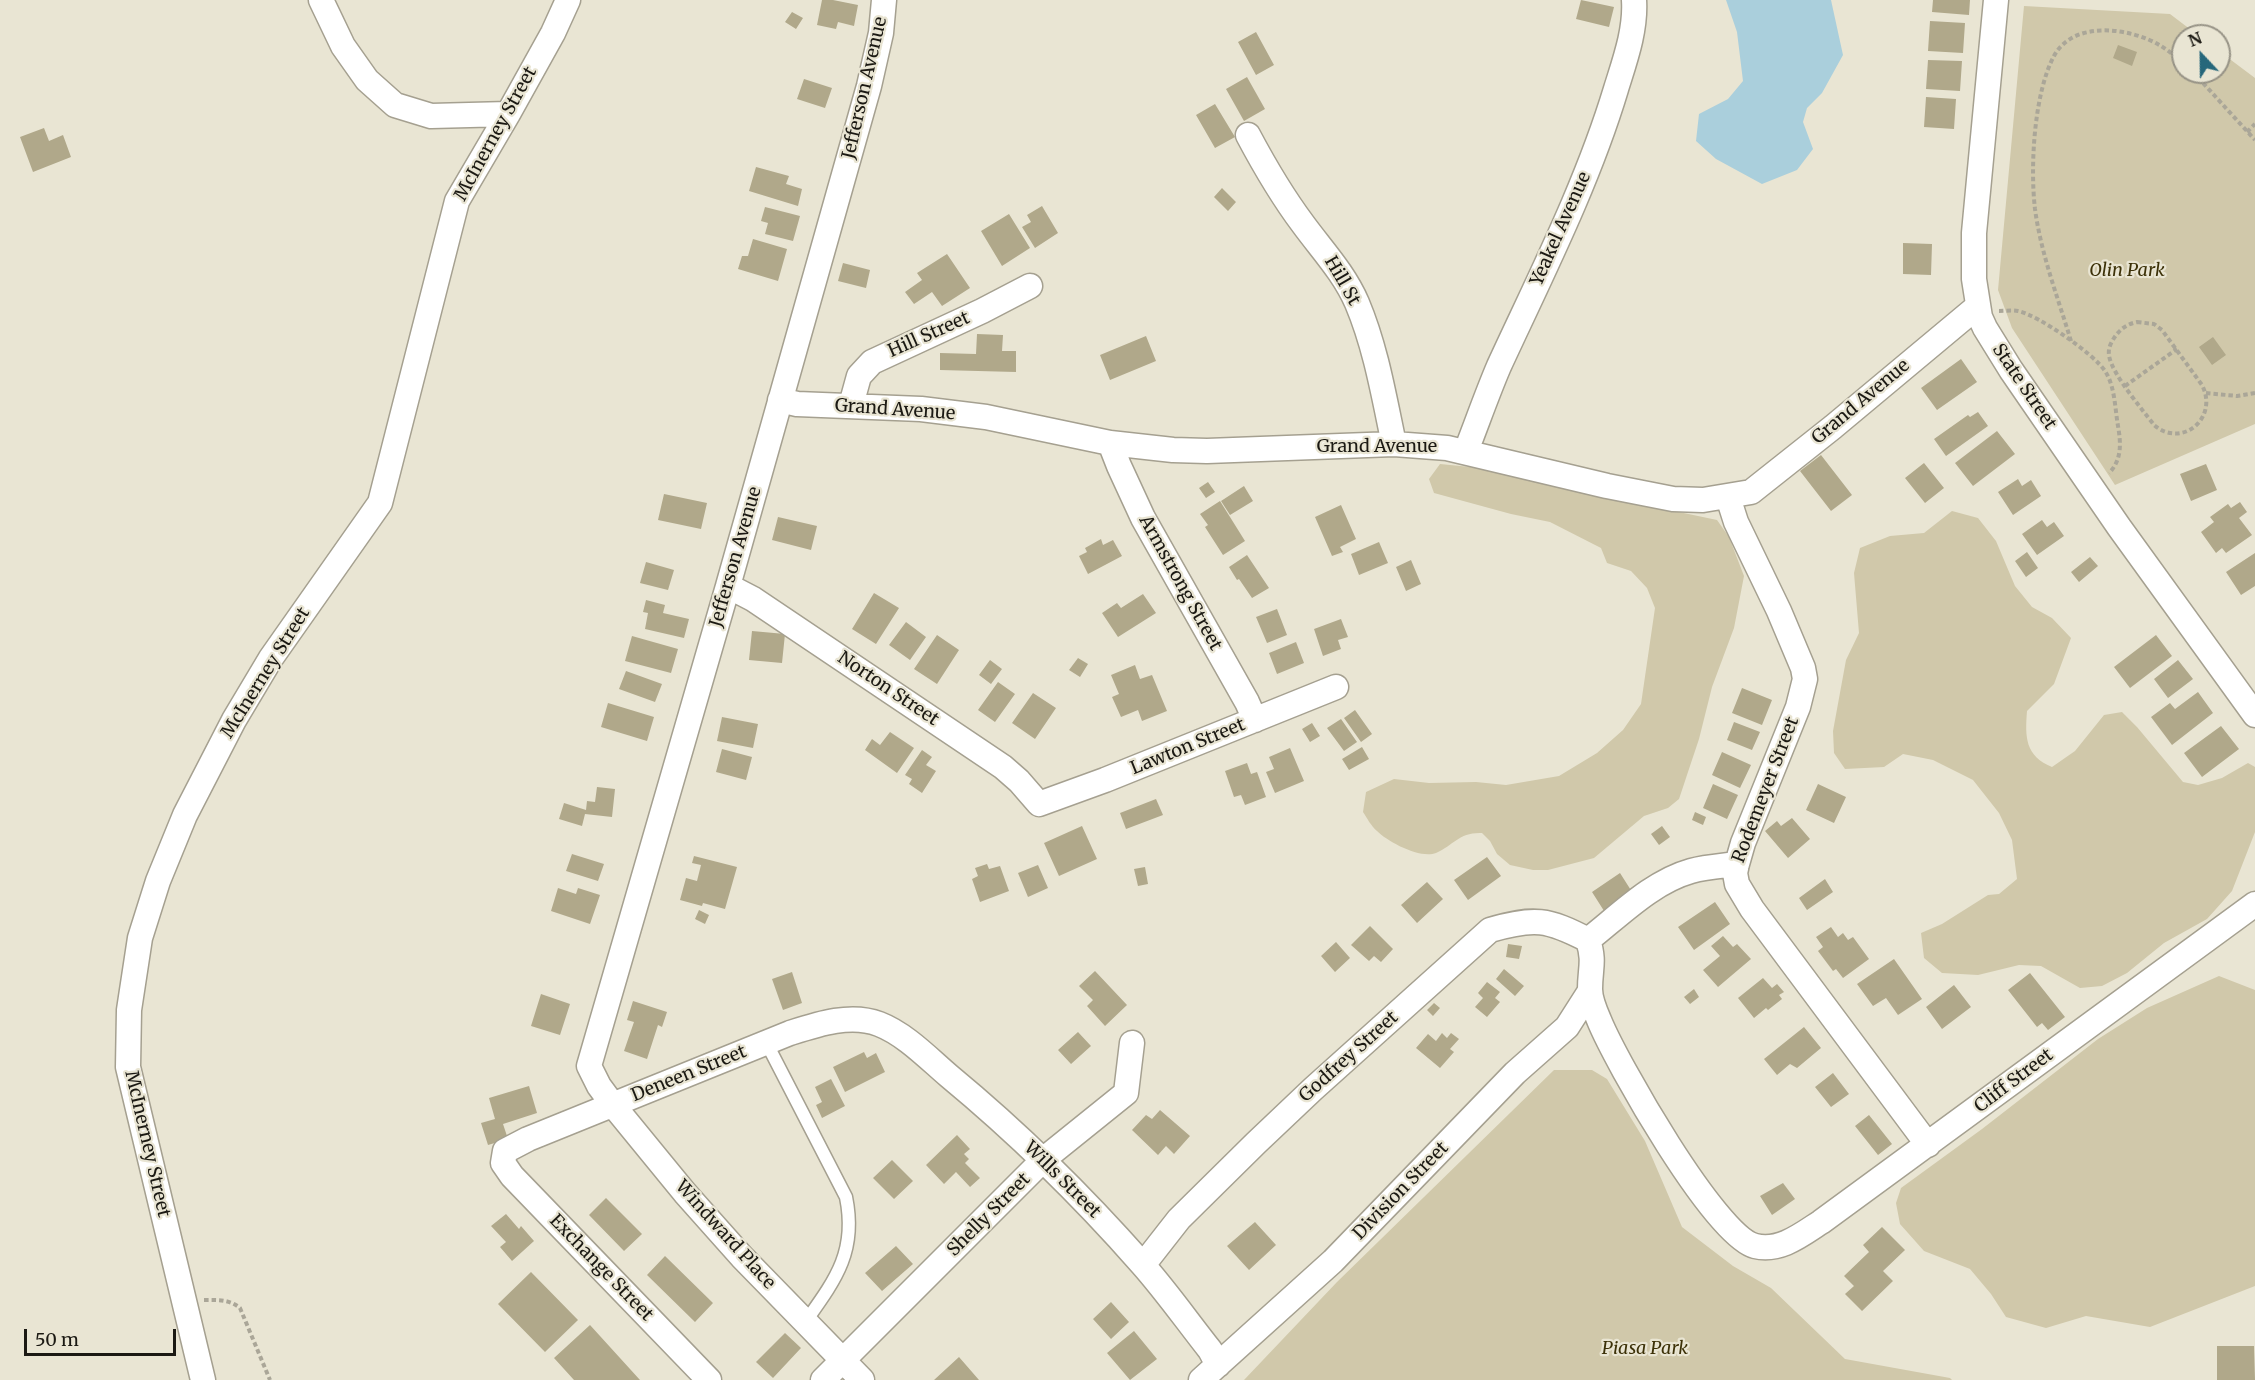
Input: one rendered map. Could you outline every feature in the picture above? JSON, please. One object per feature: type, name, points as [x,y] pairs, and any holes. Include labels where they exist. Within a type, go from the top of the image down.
[{"type":"street","points":[[321,0],[343,46],[367,80],[395,105],[431,116],[508,114]]},
{"type":"street","name":"McInerney Street","points":[[203,1380],[128,1066],[129,1010],[140,938],[158,880],[185,815],[234,720],[271,658],[380,503],[457,201],[553,33],[568,0]]},
{"type":"street","name":"Jefferson Avenue","points":[[613,1105],[591,1073],[590,1060],[728,586],[869,86],[881,33],[884,0]]},
{"type":"street","name":"Yeakel Avenue","points":[[1466,451],[1498,370],[1585,179],[1627,55],[1633,27],[1634,0]]},
{"type":"street","name":"State Street","points":[[1996,0],[1974,233],[1974,279],[1988,309],[1985,328],[2011,370],[2119,526],[2255,715]]},
{"type":"street","name":"Hill St","points":[[1248,135],[1272,181],[1333,261],[1356,303],[1371,343],[1394,444]]},
{"type":"street","name":"Hill Street","points":[[851,405],[859,375],[872,362],[1030,286]]},
{"type":"street","name":"Grand Avenue","points":[[780,400],[797,404],[921,409],[986,417],[1110,443],[1173,450],[1423,445],[1466,451],[1607,486],[1673,499],[1703,500],[1751,492],[1988,309]]},
{"type":"street","name":"Armstrong Street","points":[[1110,443],[1143,518],[1255,720]]},
{"type":"street","name":"Rodemeyer Street","points":[[1728,497],[1736,522],[1779,611],[1803,668],[1805,679],[1798,707],[1743,843],[1737,864],[1737,884],[1752,909],[1928,1145]]},
{"type":"street","name":"Norton Street","points":[[728,586],[753,599],[977,749],[1019,781],[1039,804]]},
{"type":"street","name":"Lawton Street","points":[[1039,804],[1105,780],[1336,687]]},
{"type":"street","points":[[1590,991],[1593,954],[1588,940],[1651,890],[1670,879],[1691,871],[1737,864]]},
{"type":"street","name":"Cliff Street","points":[[1590,991],[1599,1020],[1624,1070],[1685,1171],[1732,1231],[1745,1243],[1768,1248],[1790,1241],[1821,1222],[2255,904]]},
{"type":"street","name":"Godfrey Street","points":[[1143,1265],[1179,1219],[1264,1135],[1490,930],[1521,921],[1531,922],[1559,925],[1588,940]]},
{"type":"street","name":"Division Street","points":[[1209,1372],[1333,1261],[1515,1073],[1567,1027],[1590,991]]},
{"type":"street","name":"Deneen Street","points":[[505,1151],[528,1139],[766,1042],[824,1023],[847,1020],[878,1023]]},
{"type":"street","name":"Wills Street","points":[[878,1023],[919,1051],[1044,1159],[1143,1265],[1210,1350],[1209,1372]]},
{"type":"street","name":"Shelly Street","points":[[823,1380],[1044,1159],[1126,1093],[1132,1043]]},
{"type":"street","name":"Windward Place","points":[[613,1105],[742,1257],[862,1380]]},
{"type":"street","name":"Exchange Street","points":[[505,1151],[503,1163],[512,1176],[709,1380]]},
{"type":"lane","points":[[766,1042],[846,1197],[850,1219],[845,1259],[831,1286],[806,1321]]},
{"type":"path","points":[[2071,341],[2044,252],[2035,212],[2032,180],[2035,134],[2043,86],[2054,54],[2070,39],[2090,30],[2109,30],[2137,36],[2160,45],[2171,54]]},
{"type":"path","points":[[2204,84],[2255,140]]},
{"type":"path","points":[[2247,133],[2255,124]]},
{"type":"path","points":[[1988,309],[2018,311],[2034,317],[2054,328],[2105,371],[2112,393],[2121,442],[2117,465],[2109,473]]},
{"type":"path","points":[[2131,323],[2154,324],[2162,330],[2197,377],[2206,393],[2208,405],[2206,412],[2197,424],[2184,432],[2167,433],[2154,425],[2114,369],[2109,356],[2109,348],[2117,333],[2131,323]]},
{"type":"path","points":[[2126,386],[2176,349]]},
{"type":"path","points":[[2105,371],[2114,369]]},
{"type":"path","points":[[2206,393],[2237,396],[2255,393]]},
{"type":"path","points":[[185,1300],[224,1300],[233,1302],[240,1308],[270,1380]]},
{"type":"green space","name":"Olin Park","points":[[2024,6],[2170,14],[2183,24],[2171,24],[2171,84],[2231,84],[2231,60],[2255,78],[2255,424],[2115,485],[2012,328],[1998,290]]},
{"type":"green space","points":[[1440,464],[1501,470],[1579,491],[1717,520],[1729,537],[1744,576],[1734,628],[1712,687],[1699,739],[1679,799],[1668,808],[1644,816],[1594,858],[1548,870],[1533,870],[1510,865],[1497,854],[1490,841],[1482,833],[1462,837],[1436,853],[1422,854],[1396,844],[1382,835],[1373,827],[1363,812],[1366,792],[1394,779],[1429,783],[1476,782],[1506,785],[1559,776],[1597,753],[1623,730],[1641,704],[1655,608],[1647,588],[1631,571],[1607,563],[1601,548],[1550,522],[1434,493],[1429,479]]},
{"type":"green space","points":[[1952,511],[1978,518],[1996,541],[2015,586],[2032,607],[2052,618],[2071,638],[2054,684],[2027,711],[2026,729],[2029,745],[2036,757],[2043,763],[2052,767],[2075,751],[2104,715],[2122,712],[2183,782],[2198,785],[2222,778],[2248,763],[2255,767],[2255,832],[2232,891],[2207,919],[2164,943],[2127,973],[2102,986],[2080,988],[2041,966],[2019,965],[1978,975],[1942,973],[1924,958],[1921,933],[1942,924],[1988,895],[1999,894],[2017,879],[2012,840],[1999,813],[1973,780],[1933,760],[1903,754],[1884,767],[1845,769],[1834,753],[1833,731],[1846,660],[1859,633],[1854,573],[1860,548],[1890,536],[1924,533]]},
{"type":"green space","points":[[2219,976],[2255,990],[2255,1286],[2150,1327],[2086,1316],[2046,1328],[2006,1317],[1970,1269],[1924,1251],[1900,1224],[1896,1203],[1901,1188],[1982,1129],[2098,1039],[2147,1008]]},
{"type":"green space","name":"Piasa Park","points":[[1554,1070],[1592,1070],[1607,1079],[1645,1141],[1682,1227],[1733,1266],[1771,1288],[1845,1359],[1952,1380],[1244,1380],[1337,1282]]},
{"type":"water","points":[[1726,0],[1831,0],[1843,55],[1822,93],[1807,108],[1803,122],[1813,149],[1797,170],[1762,184],[1716,159],[1696,141],[1699,114],[1728,99],[1743,81],[1737,32]]},
{"type":"building","points":[[822,0],[858,5],[854,26],[838,22],[836,29],[817,25]]},
{"type":"building","points":[[1581,0],[1614,7],[1609,27],[1576,19]]},
{"type":"building","points":[[1933,0],[1970,0],[1969,15],[1932,12]]},
{"type":"building","points":[[792,12],[803,18],[796,29],[785,22]]},
{"type":"building","points":[[1930,21],[1965,23],[1963,53],[1928,51]]},
{"type":"building","points":[[1256,32],[1274,65],[1256,75],[1238,42]]},
{"type":"building","points":[[2118,45],[2137,52],[2132,66],[2113,58]]},
{"type":"building","points":[[1928,60],[1962,61],[1960,91],[1926,89]]},
{"type":"building","points":[[1247,77],[1265,109],[1244,121],[1226,89]]},
{"type":"building","points":[[804,79],[832,88],[825,108],[797,99]]},
{"type":"building","points":[[1926,97],[1956,99],[1954,129],[1924,127]]},
{"type":"building","points":[[1215,104],[1235,137],[1215,148],[1196,115]]},
{"type":"building","points":[[44,128],[49,141],[63,135],[71,157],[33,172],[20,137]]},
{"type":"building","points":[[756,167],[789,176],[786,184],[802,189],[798,206],[749,191]]},
{"type":"building","points":[[1222,188],[1236,202],[1228,211],[1214,197]]},
{"type":"building","points":[[1042,206],[1058,233],[1035,248],[1022,227],[1031,222],[1027,215]]},
{"type":"building","points":[[765,207],[800,216],[793,241],[765,234],[768,223],[761,221]]},
{"type":"building","points":[[1009,214],[1030,248],[1002,266],[981,231]]},
{"type":"building","points":[[753,239],[787,249],[778,281],[738,269],[742,256],[748,256]]},
{"type":"building","points":[[1903,243],[1932,244],[1931,275],[1903,274]]},
{"type":"building","points":[[947,254],[970,288],[942,306],[932,292],[914,304],[905,292],[922,280],[917,273]]},
{"type":"building","points":[[843,263],[870,270],[866,288],[838,281]]},
{"type":"building","points":[[977,334],[1003,335],[1002,351],[1016,351],[1016,372],[940,370],[940,353],[976,354]]},
{"type":"building","points":[[1146,336],[1156,361],[1110,380],[1100,355]]},
{"type":"building","points":[[2213,337],[2226,355],[2212,365],[2199,347]]},
{"type":"building","points":[[1961,359],[1977,382],[1937,410],[1921,388]]},
{"type":"building","points":[[1978,412],[1988,426],[1946,456],[1934,439],[1968,415],[1970,417]]},
{"type":"building","points":[[1997,431],[2015,454],[1973,486],[1955,463]]},
{"type":"building","points":[[1821,455],[1852,495],[1831,511],[1800,471]]},
{"type":"building","points":[[1924,463],[1944,488],[1925,503],[1905,478]]},
{"type":"building","points":[[2206,464],[2217,490],[2191,501],[2180,474]]},
{"type":"building","points":[[2018,479],[2022,486],[2031,480],[2041,496],[2013,515],[1998,492]]},
{"type":"building","points":[[1208,482],[1215,492],[1206,498],[1199,488]]},
{"type":"building","points":[[1244,486],[1253,501],[1230,515],[1221,501]]},
{"type":"building","points":[[664,494],[707,503],[701,529],[658,520]]},
{"type":"building","points":[[1220,501],[1245,541],[1223,555],[1205,527],[1208,525],[1200,514]]},
{"type":"building","points":[[2240,502],[2247,512],[2239,518],[2252,535],[2226,553],[2222,548],[2216,553],[2201,532],[2214,522],[2210,517],[2228,504],[2231,508]]},
{"type":"building","points":[[1341,505],[1356,539],[1340,547],[1343,552],[1332,556],[1315,517]]},
{"type":"building","points":[[778,517],[817,526],[811,550],[772,540]]},
{"type":"building","points":[[2042,520],[2047,527],[2054,522],[2064,536],[2037,555],[2022,534]]},
{"type":"building","points":[[1101,539],[1103,545],[1113,540],[1122,556],[1088,574],[1079,556],[1087,552],[1085,548]]},
{"type":"building","points":[[1379,542],[1388,563],[1359,575],[1351,554]]},
{"type":"building","points":[[2027,552],[2038,568],[2026,577],[2015,561]]},
{"type":"building","points":[[2255,553],[2255,586],[2241,595],[2226,572]]},
{"type":"building","points":[[1247,555],[1269,588],[1252,598],[1229,567]]},
{"type":"building","points":[[2090,557],[2098,566],[2079,582],[2071,572]]},
{"type":"building","points":[[1411,560],[1421,584],[1406,591],[1396,567]]},
{"type":"building","points":[[646,562],[674,570],[668,590],[640,583]]},
{"type":"building","points":[[874,593],[899,608],[876,644],[852,629]]},
{"type":"building","points":[[1143,594],[1156,613],[1118,637],[1102,613],[1117,603],[1121,608]]},
{"type":"building","points":[[646,600],[665,605],[663,613],[689,619],[684,638],[645,629],[648,613],[643,612]]},
{"type":"building","points":[[1277,609],[1287,635],[1267,643],[1256,617]]},
{"type":"building","points":[[1341,619],[1348,637],[1338,640],[1341,649],[1323,656],[1314,629]]},
{"type":"building","points":[[906,622],[926,637],[910,660],[889,645]]},
{"type":"building","points":[[752,631],[785,634],[782,663],[749,660]]},
{"type":"building","points":[[937,635],[959,650],[937,684],[914,669]]},
{"type":"building","points":[[2156,635],[2172,656],[2130,688],[2114,667]]},
{"type":"building","points":[[632,636],[678,649],[671,673],[625,661]]},
{"type":"building","points":[[1296,642],[1304,663],[1277,674],[1269,653]]},
{"type":"building","points":[[1078,658],[1088,664],[1080,677],[1069,670]]},
{"type":"building","points":[[990,660],[1002,669],[991,684],[979,675]]},
{"type":"building","points":[[2178,660],[2193,679],[2168,698],[2154,679]]},
{"type":"building","points":[[1135,665],[1140,679],[1152,675],[1167,711],[1142,721],[1138,710],[1121,717],[1112,697],[1119,694],[1111,675]]},
{"type":"building","points":[[626,671],[662,684],[655,702],[619,689]]},
{"type":"building","points":[[998,682],[1015,694],[995,722],[978,710]]},
{"type":"building","points":[[1742,688],[1772,700],[1762,725],[1732,713]]},
{"type":"building","points":[[2198,692],[2213,713],[2172,745],[2151,717],[2170,703],[2175,709]]},
{"type":"building","points":[[1033,693],[1056,708],[1035,739],[1012,723]]},
{"type":"building","points":[[608,703],[654,717],[647,741],[601,727]]},
{"type":"building","points":[[1355,710],[1372,734],[1361,742],[1344,718]]},
{"type":"building","points":[[722,717],[758,724],[753,748],[717,741]]},
{"type":"building","points":[[1341,719],[1357,742],[1344,751],[1327,728]]},
{"type":"building","points":[[1734,722],[1760,732],[1752,750],[1727,740]]},
{"type":"building","points":[[1312,723],[1320,736],[1310,742],[1302,729]]},
{"type":"building","points":[[2221,726],[2239,749],[2202,777],[2184,753]]},
{"type":"building","points":[[890,732],[914,748],[897,773],[865,750],[872,739],[880,745]]},
{"type":"building","points":[[1362,747],[1369,759],[1349,770],[1342,759]]},
{"type":"building","points":[[1290,748],[1304,781],[1275,793],[1266,772],[1274,769],[1269,757]]},
{"type":"building","points":[[722,749],[752,757],[746,780],[716,772]]},
{"type":"building","points":[[922,750],[932,757],[926,765],[936,771],[922,793],[909,784],[912,779],[905,775]]},
{"type":"building","points":[[1722,752],[1751,765],[1740,788],[1712,775]]},
{"type":"building","points":[[1247,763],[1251,774],[1257,772],[1266,797],[1245,805],[1241,795],[1234,797],[1225,771]]},
{"type":"building","points":[[1713,784],[1738,795],[1727,819],[1703,808]]},
{"type":"building","points":[[1818,784],[1846,797],[1834,823],[1806,810]]},
{"type":"building","points":[[597,787],[615,789],[612,817],[585,814],[582,826],[559,819],[564,803],[586,810],[587,801],[595,802]]},
{"type":"building","points":[[1156,799],[1163,815],[1126,829],[1120,813]]},
{"type":"building","points":[[1695,812],[1706,817],[1703,825],[1692,820]]},
{"type":"building","points":[[1792,818],[1810,839],[1788,858],[1765,831],[1777,821],[1781,826]]},
{"type":"building","points":[[1082,826],[1097,859],[1059,876],[1044,843]]},
{"type":"building","points":[[1662,826],[1670,837],[1659,845],[1651,834]]},
{"type":"building","points":[[572,854],[604,864],[598,881],[566,871]]},
{"type":"building","points":[[694,856],[737,867],[725,909],[680,900],[686,878],[697,881],[701,865],[692,863]]},
{"type":"building","points":[[1487,857],[1501,876],[1468,900],[1454,880]]},
{"type":"building","points":[[987,864],[989,869],[1000,866],[1009,891],[980,902],[972,879],[978,876],[975,868]]},
{"type":"building","points":[[1038,865],[1048,888],[1028,897],[1018,873]]},
{"type":"building","points":[[1145,867],[1148,884],[1138,886],[1134,869]]},
{"type":"building","points":[[1620,873],[1634,895],[1606,914],[1592,892]]},
{"type":"building","points":[[1825,879],[1833,892],[1807,910],[1799,898]]},
{"type":"building","points":[[1427,882],[1443,899],[1417,923],[1401,905]]},
{"type":"building","points":[[558,888],[576,894],[578,888],[600,895],[590,924],[551,911]]},
{"type":"building","points":[[1715,902],[1730,924],[1694,950],[1678,927]]},
{"type":"building","points":[[699,910],[709,915],[705,924],[695,919]]},
{"type":"building","points":[[1370,926],[1393,949],[1381,962],[1374,956],[1369,961],[1351,945]]},
{"type":"building","points":[[1831,927],[1838,937],[1843,933],[1848,940],[1853,937],[1869,959],[1843,978],[1836,969],[1833,971],[1818,951],[1823,947],[1816,937]]},
{"type":"building","points":[[1723,936],[1733,947],[1737,944],[1751,959],[1718,987],[1703,970],[1720,956],[1711,946]]},
{"type":"building","points":[[1336,942],[1350,958],[1335,972],[1321,956]]},
{"type":"building","points":[[1508,944],[1522,946],[1519,959],[1506,957]]},
{"type":"building","points":[[1894,959],[1922,999],[1898,1015],[1886,998],[1873,1006],[1857,984]]},
{"type":"building","points":[[1504,969],[1524,986],[1515,996],[1496,979]]},
{"type":"building","points":[[1095,971],[1127,1005],[1105,1026],[1087,1006],[1093,1000],[1079,986]]},
{"type":"building","points":[[792,972],[802,1003],[783,1010],[772,979]]},
{"type":"building","points":[[2030,973],[2065,1017],[2048,1030],[2042,1023],[2037,1027],[2008,990]]},
{"type":"building","points":[[1763,978],[1772,988],[1777,984],[1784,992],[1779,995],[1782,999],[1754,1018],[1738,998]]},
{"type":"building","points":[[1487,982],[1500,992],[1495,998],[1500,1002],[1487,1017],[1475,1007],[1483,998],[1478,993]]},
{"type":"building","points":[[1954,985],[1971,1007],[1942,1029],[1926,1007]]},
{"type":"building","points":[[1694,989],[1699,997],[1690,1004],[1684,997]]},
{"type":"building","points":[[541,994],[570,1004],[560,1035],[531,1026]]},
{"type":"building","points":[[633,1001],[667,1012],[662,1027],[658,1025],[647,1059],[624,1051],[634,1022],[627,1020]]},
{"type":"building","points":[[1434,1003],[1440,1008],[1433,1016],[1427,1010]]},
{"type":"building","points":[[1804,1027],[1821,1048],[1797,1068],[1790,1064],[1777,1075],[1764,1059]]},
{"type":"building","points":[[1078,1032],[1091,1046],[1071,1064],[1058,1050]]},
{"type":"building","points":[[1442,1033],[1447,1038],[1451,1033],[1459,1039],[1450,1049],[1454,1052],[1440,1068],[1416,1048],[1428,1034],[1436,1041]]},
{"type":"building","points":[[864,1052],[867,1058],[876,1053],[885,1072],[845,1092],[833,1067]]},
{"type":"building","points":[[1833,1073],[1849,1094],[1831,1107],[1815,1087]]},
{"type":"building","points":[[831,1079],[845,1106],[822,1118],[816,1105],[822,1102],[815,1087]]},
{"type":"building","points":[[529,1086],[537,1113],[503,1124],[508,1139],[488,1145],[481,1123],[495,1119],[489,1098]]},
{"type":"building","points":[[1160,1110],[1190,1136],[1174,1154],[1166,1146],[1158,1155],[1132,1130],[1146,1115],[1152,1119]]},
{"type":"building","points":[[1869,1115],[1892,1144],[1878,1155],[1855,1126]]},
{"type":"building","points":[[957,1135],[970,1149],[964,1154],[969,1159],[965,1163],[980,1178],[970,1187],[956,1172],[944,1184],[926,1165]]},
{"type":"building","points":[[892,1160],[913,1181],[894,1199],[873,1178]]},
{"type":"building","points":[[1783,1183],[1795,1199],[1772,1215],[1760,1196]]},
{"type":"building","points":[[606,1198],[642,1234],[624,1251],[589,1215]]},
{"type":"building","points":[[506,1214],[534,1241],[512,1261],[500,1247],[506,1242],[491,1226]]},
{"type":"building","points":[[1255,1222],[1276,1245],[1249,1270],[1227,1246]]},
{"type":"building","points":[[1882,1227],[1905,1250],[1883,1271],[1893,1281],[1862,1311],[1845,1294],[1854,1286],[1844,1276],[1869,1252],[1863,1245]]},
{"type":"building","points":[[896,1246],[913,1264],[882,1291],[865,1273]]},
{"type":"building","points":[[665,1256],[713,1303],[695,1322],[647,1275]]},
{"type":"building","points":[[531,1272],[578,1320],[545,1352],[498,1304]]},
{"type":"building","points":[[1111,1302],[1129,1322],[1111,1339],[1093,1319]]},
{"type":"building","points":[[590,1325],[640,1380],[574,1380],[554,1358]]},
{"type":"building","points":[[1134,1331],[1157,1359],[1130,1380],[1107,1353]]},
{"type":"building","points":[[785,1333],[801,1348],[773,1378],[756,1362]]},
{"type":"building","points":[[2217,1346],[2254,1346],[2255,1380],[2217,1380]]},
{"type":"building","points":[[959,1357],[979,1380],[934,1380]]}]
